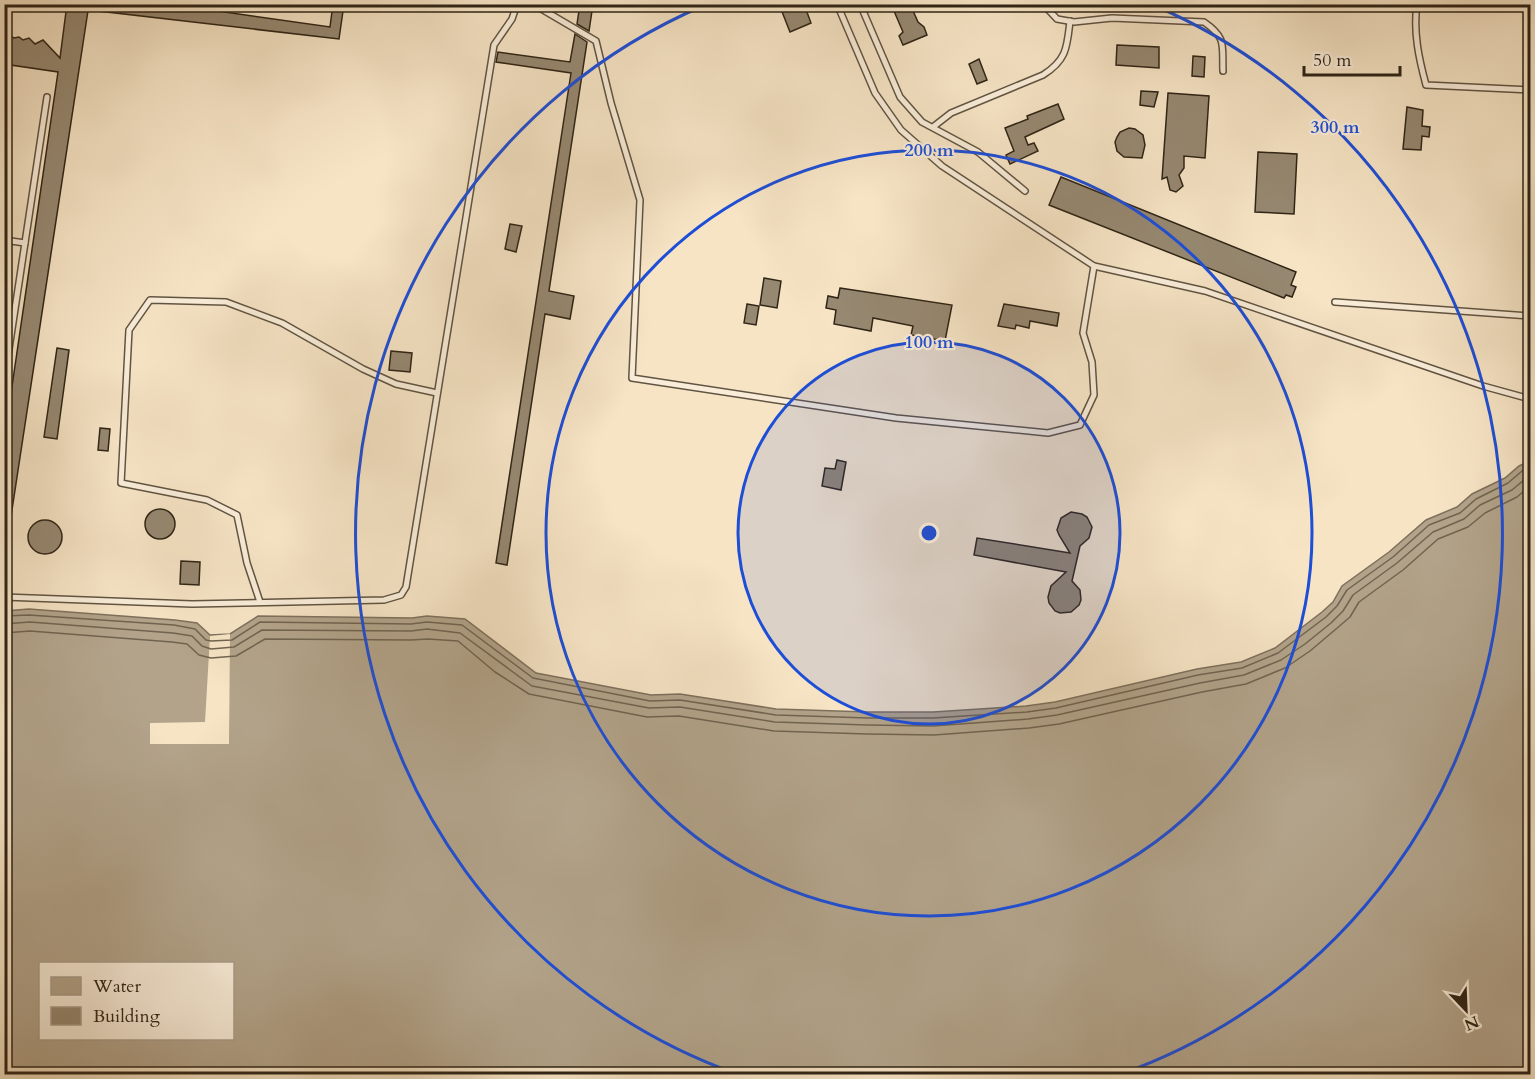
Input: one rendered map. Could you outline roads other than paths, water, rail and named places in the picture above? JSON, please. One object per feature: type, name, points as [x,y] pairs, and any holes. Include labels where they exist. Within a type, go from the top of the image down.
[{"type":"lane","points":[[4,597],[192,604],[384,600],[401,595],[406,587],[494,45],[512,20],[517,4]]},
{"type":"lane","points":[[533,4],[596,41],[611,103],[640,200],[632,378],[896,418],[1048,433],[1080,425],[1094,395],[1092,362],[1083,333],[1094,266]]},
{"type":"lane","points":[[837,4],[875,93],[901,130],[942,166],[1094,266],[1205,291],[1483,386],[1530,399]]},
{"type":"lane","points":[[860,4],[900,97],[922,122],[978,152],[1025,191]]},
{"type":"lane","points":[[1043,4],[1057,19],[1070,21],[1112,18],[1204,22],[1222,39],[1223,70]]},
{"type":"lane","points":[[1417,4],[1415,17],[1418,57],[1426,85],[1530,90]]},
{"type":"lane","points":[[933,127],[951,113],[1043,75],[1056,67],[1067,51],[1070,21]]},
{"type":"lane","points":[[4,382],[46,97]]},
{"type":"lane","points":[[4,240],[25,243]]},
{"type":"lane","points":[[260,602],[247,563],[237,515],[207,500],[120,483],[129,330],[150,300],[226,302],[282,323],[363,369],[396,384],[437,393]]},
{"type":"lane","points":[[1335,303],[1530,316]]},
{"type":"water","points":[[1530,461],[1530,1074],[5,1074],[5,611],[29,609],[175,620],[197,623],[210,635],[230,634],[258,616],[412,618],[427,616],[465,619],[536,673],[651,695],[680,694],[776,709],[868,712],[933,712],[1026,706],[1055,702],[1197,669],[1241,662],[1275,648],[1333,602],[1342,586],[1389,552],[1426,520],[1457,507],[1472,494],[1505,478],[1519,466]]}]
